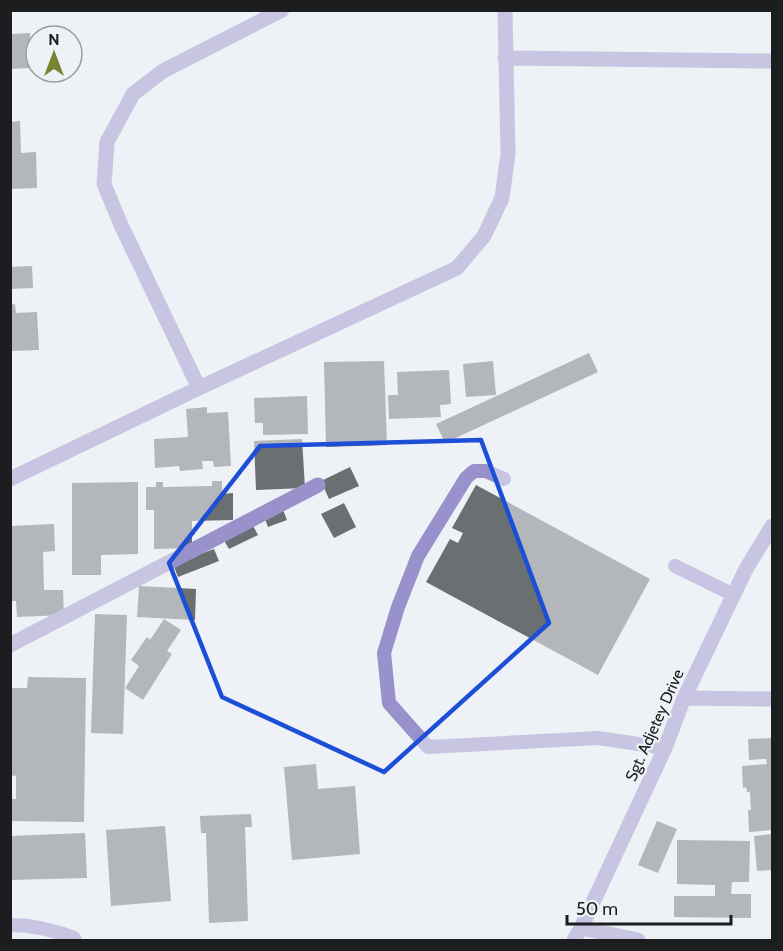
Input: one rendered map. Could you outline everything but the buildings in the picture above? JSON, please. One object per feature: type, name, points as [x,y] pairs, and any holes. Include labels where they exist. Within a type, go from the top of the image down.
[{"type":"street","points":[[199,388],[121,225],[104,184],[107,142],[133,94],[163,71],[282,10]]},
{"type":"street","points":[[10,479],[457,268],[484,236],[502,198],[508,154],[505,10]]},
{"type":"street","points":[[505,58],[772,61]]},
{"type":"street","points":[[10,645],[318,485]]},
{"type":"street","name":"Sgt. Adjetey Drive","points":[[578,934],[665,748],[684,698],[746,568],[772,526]]},
{"type":"street","points":[[684,698],[772,699]]},
{"type":"street","points":[[578,934],[638,940]]},
{"type":"lane","points":[[504,479],[486,471],[474,471],[466,478],[418,556],[398,607],[384,653],[389,703],[428,747],[598,738],[665,748]]},
{"type":"lane","points":[[675,566],[734,595]]},
{"type":"lane","points":[[10,925],[26,925],[59,932],[75,940]]},
{"type":"highlighted area","points":[[481,440],[549,623],[384,772],[222,697],[169,563],[260,446]]}]
